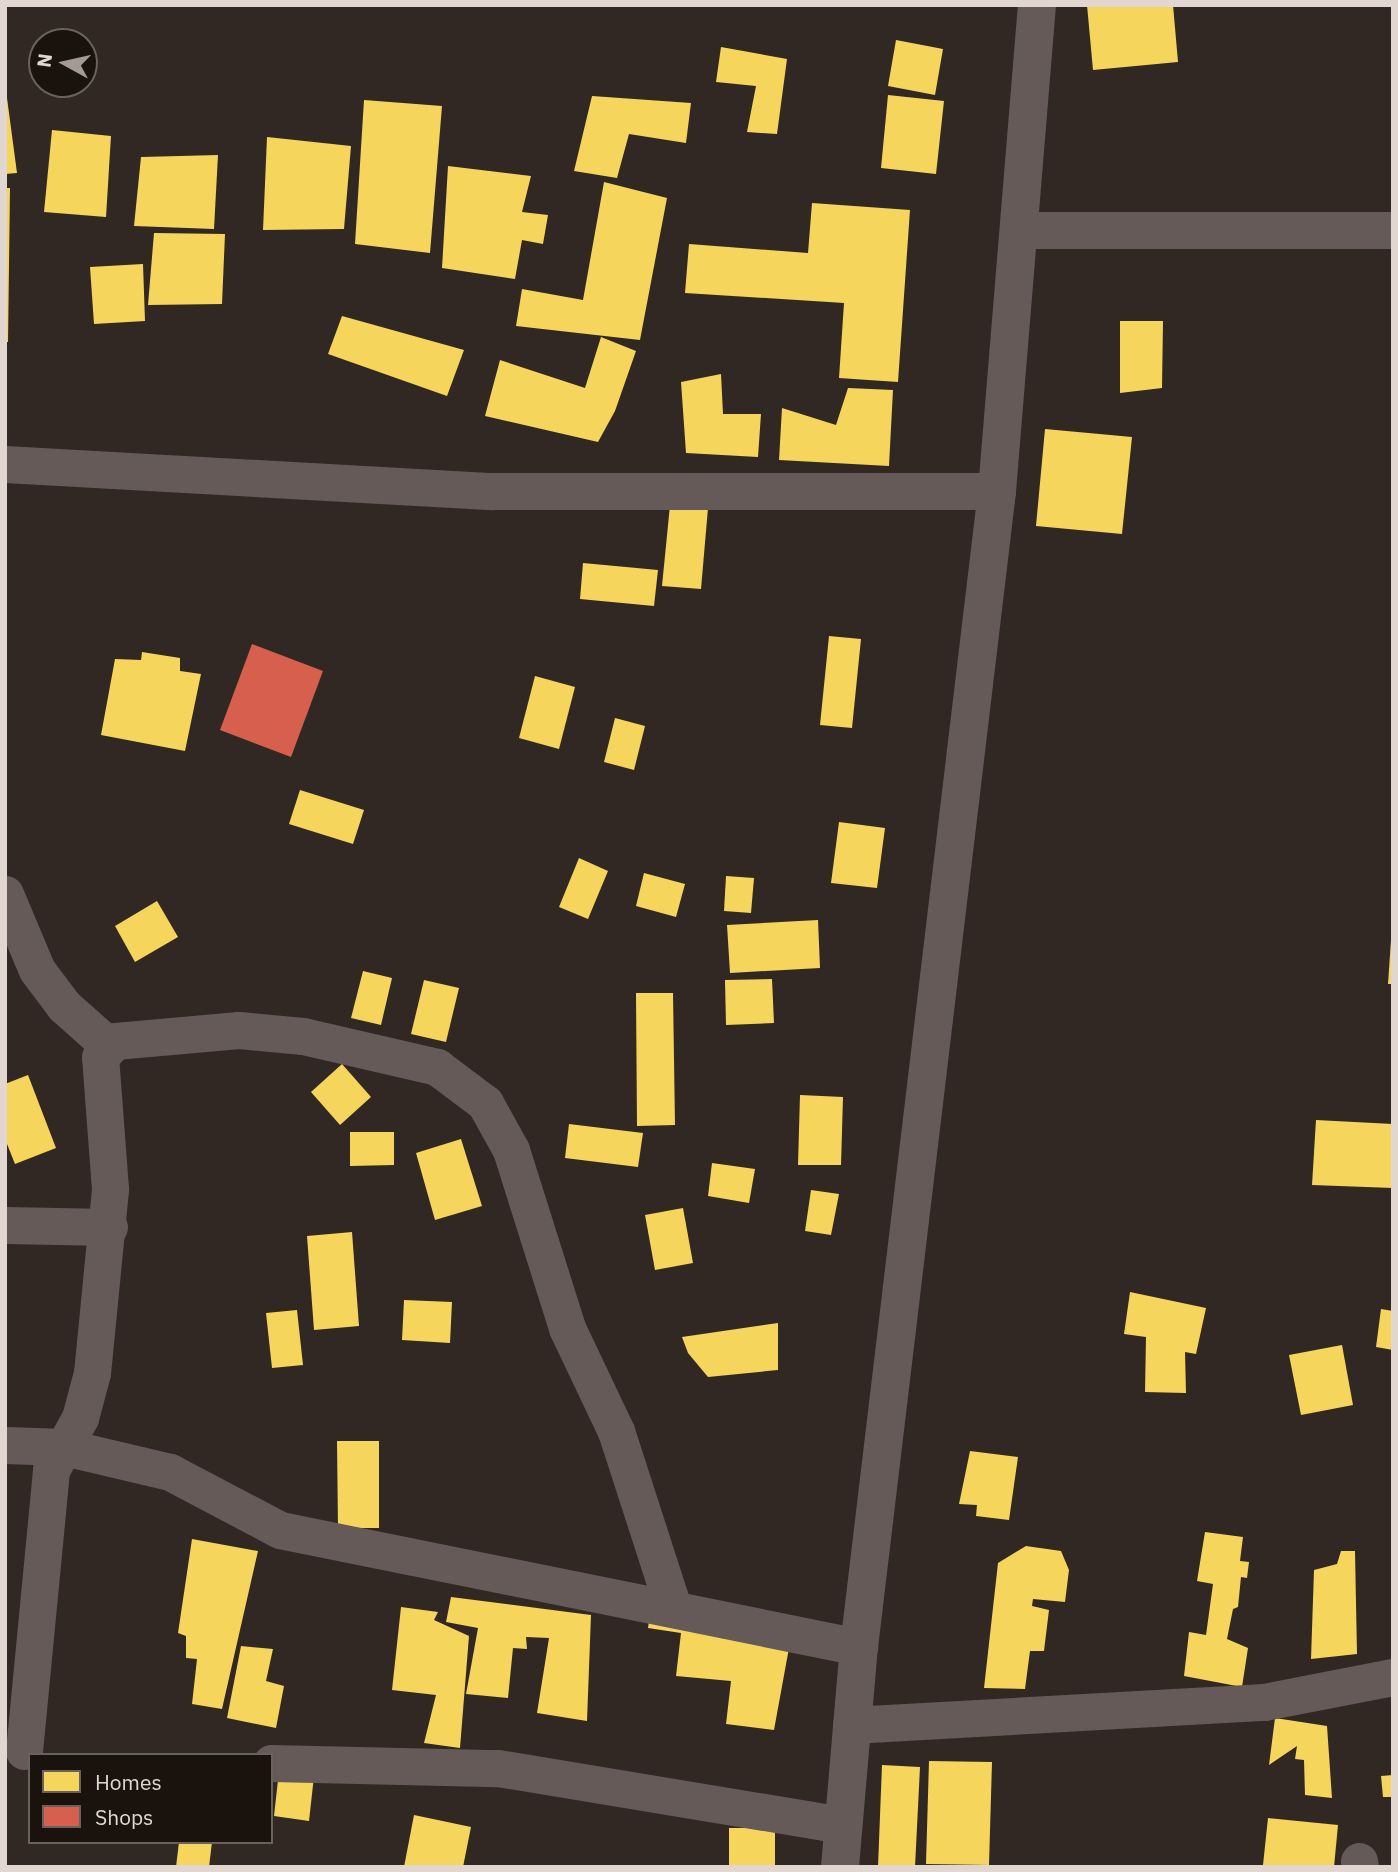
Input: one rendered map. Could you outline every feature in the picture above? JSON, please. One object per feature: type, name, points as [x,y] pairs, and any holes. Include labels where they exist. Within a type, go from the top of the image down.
[{"type":"street","points":[[840,1867],[859,1647],[997,492],[1037,5]]},
{"type":"street","points":[[1018,230],[1393,230]]},
{"type":"street","points":[[5,464],[492,491],[997,492]]},
{"type":"street","points":[[5,894],[37,970],[64,1006],[108,1045],[239,1030],[303,1036],[437,1067],[485,1103],[512,1150],[566,1328],[616,1431],[673,1607]]},
{"type":"street","points":[[26,1751],[51,1470],[80,1418],[92,1373],[108,1227],[100,1057],[108,1045]]},
{"type":"street","points":[[5,1225],[108,1227]]},
{"type":"street","points":[[5,1445],[64,1447],[170,1472],[280,1530],[673,1607],[859,1647]]},
{"type":"street","points":[[851,1725],[1264,1702],[1393,1677]]},
{"type":"street","points":[[273,1763],[498,1768],[842,1825]]},
{"type":"building: Homes","points":[[1087,5],[1173,5],[1178,62],[1093,70]]},
{"type":"building: Homes","points":[[896,40],[943,49],[935,95],[888,86]]},
{"type":"building: Homes","points":[[721,47],[787,59],[777,134],[747,132],[756,86],[716,82]]},
{"type":"building: Homes","points":[[5,83],[17,173],[5,174]]},
{"type":"building: Homes","points":[[888,95],[944,101],[936,174],[881,168]]},
{"type":"building: Homes","points":[[592,96],[691,103],[686,143],[629,134],[617,178],[574,171]]},
{"type":"building: Homes","points":[[364,100],[442,106],[430,253],[355,244]]},
{"type":"building: Homes","points":[[52,130],[111,136],[106,217],[44,212]]},
{"type":"building: Homes","points":[[267,137],[351,146],[344,229],[263,230]]},
{"type":"building: Homes","points":[[218,155],[214,229],[134,226],[141,157]]},
{"type":"building: Homes","points":[[448,166],[531,176],[522,212],[548,215],[543,244],[522,240],[515,279],[442,268]]},
{"type":"building: Homes","points":[[604,182],[667,198],[640,340],[516,326],[522,289],[583,300]]},
{"type":"building: Homes","points":[[5,188],[10,188],[8,342],[5,342]]},
{"type":"building: Homes","points":[[812,203],[910,210],[898,382],[839,378],[844,303],[685,293],[689,244],[808,253]]},
{"type":"building: Homes","points":[[154,233],[225,234],[222,304],[148,305]]},
{"type":"building: Homes","points":[[143,264],[145,321],[94,324],[90,267]]},
{"type":"building: Homes","points":[[342,316],[464,350],[447,396],[328,354]]},
{"type":"building: Homes","points":[[1120,321],[1163,321],[1162,388],[1120,393]]},
{"type":"building: Homes","points":[[601,337],[636,351],[615,411],[598,442],[485,416],[500,360],[585,388]]},
{"type":"building: Homes","points":[[721,374],[723,414],[761,414],[758,457],[686,453],[681,382]]},
{"type":"building: Homes","points":[[848,388],[893,390],[889,466],[779,460],[782,408],[836,425]]},
{"type":"building: Homes","points":[[1045,429],[1132,437],[1122,534],[1036,526]]},
{"type":"building: Homes","points":[[670,505],[708,508],[701,589],[662,586]]},
{"type":"building: Homes","points":[[583,563],[658,570],[654,606],[580,599]]},
{"type":"building: Homes","points":[[829,636],[861,639],[852,728],[820,725]]},
{"type":"building: Homes","points":[[142,652],[180,658],[180,671],[201,674],[185,751],[101,735],[115,659],[141,660]]},
{"type":"building: Homes","points":[[535,676],[575,687],[559,749],[519,738]]},
{"type":"building: Homes","points":[[615,718],[645,726],[634,770],[604,762]]},
{"type":"building: Homes","points":[[300,790],[364,810],[353,844],[289,824]]},
{"type":"building: Homes","points":[[839,822],[885,828],[877,888],[831,883]]},
{"type":"building: Homes","points":[[579,858],[608,871],[588,919],[559,907]]},
{"type":"building: Homes","points":[[644,873],[685,884],[676,917],[636,906]]},
{"type":"building: Homes","points":[[726,876],[754,878],[751,913],[724,911]]},
{"type":"building: Homes","points":[[157,901],[178,937],[135,962],[115,926]]},
{"type":"building: Homes","points":[[818,920],[820,968],[730,973],[727,925]]},
{"type":"building: Homes","points":[[1391,940],[1393,984],[1388,984]]},
{"type":"building: Homes","points":[[363,971],[392,978],[381,1025],[351,1018]]},
{"type":"building: Homes","points":[[772,979],[774,1023],[726,1025],[725,980]]},
{"type":"building: Homes","points":[[424,980],[459,988],[446,1042],[411,1034]]},
{"type":"building: Homes","points":[[636,993],[673,993],[675,1125],[637,1126]]},
{"type":"building: Homes","points":[[342,1064],[371,1097],[340,1125],[311,1092]]},
{"type":"building: Homes","points":[[28,1075],[56,1148],[15,1164],[5,1139],[5,1084]]},
{"type":"building: Homes","points":[[800,1095],[843,1097],[841,1165],[798,1165]]},
{"type":"building: Homes","points":[[1316,1120],[1393,1124],[1393,1188],[1312,1185]]},
{"type":"building: Homes","points":[[569,1124],[643,1133],[638,1167],[565,1158]]},
{"type":"building: Homes","points":[[350,1132],[394,1132],[394,1165],[350,1166]]},
{"type":"building: Homes","points":[[461,1139],[482,1206],[435,1220],[416,1153]]},
{"type":"building: Homes","points":[[712,1163],[755,1169],[749,1203],[708,1196]]},
{"type":"building: Homes","points":[[811,1190],[839,1194],[831,1235],[805,1231]]},
{"type":"building: Homes","points":[[683,1208],[693,1263],[655,1270],[645,1215]]},
{"type":"building: Homes","points":[[352,1232],[359,1326],[314,1330],[307,1236]]},
{"type":"building: Homes","points":[[1130,1292],[1206,1308],[1196,1354],[1185,1352],[1186,1393],[1145,1392],[1146,1337],[1124,1334]]},
{"type":"building: Homes","points":[[404,1300],[452,1302],[450,1343],[402,1340]]},
{"type":"building: Homes","points":[[1381,1309],[1393,1311],[1393,1350],[1376,1347]]},
{"type":"building: Homes","points":[[297,1310],[303,1365],[272,1368],[266,1313]]},
{"type":"building: Homes","points":[[778,1323],[778,1370],[708,1377],[688,1353],[682,1337]]},
{"type":"building: Homes","points":[[1342,1345],[1353,1405],[1301,1415],[1289,1355]]},
{"type":"building: Homes","points":[[337,1441],[379,1441],[379,1528],[338,1528]]},
{"type":"building: Homes","points":[[970,1451],[1018,1457],[1009,1520],[976,1516],[977,1505],[959,1504]]},
{"type":"building: Homes","points":[[1205,1532],[1243,1537],[1240,1561],[1249,1562],[1247,1578],[1241,1577],[1238,1607],[1233,1609],[1227,1639],[1248,1648],[1242,1687],[1184,1676],[1189,1632],[1206,1635],[1213,1584],[1197,1581]]},
{"type":"building: Homes","points":[[192,1539],[258,1551],[222,1709],[192,1704],[197,1659],[186,1658],[186,1636],[178,1633]]},
{"type":"building: Homes","points":[[1026,1546],[1061,1551],[1069,1570],[1065,1602],[1033,1599],[1032,1606],[1049,1610],[1044,1651],[1030,1651],[1025,1689],[984,1688],[998,1563]]},
{"type":"building: Homes","points":[[1341,1551],[1355,1551],[1357,1654],[1311,1659],[1314,1570],[1337,1564]]},
{"type":"building: Homes","points":[[451,1597],[591,1615],[587,1721],[537,1713],[549,1638],[526,1637],[527,1649],[513,1648],[508,1698],[466,1694],[478,1628],[446,1622]]},
{"type":"building: Homes","points":[[401,1607],[438,1612],[434,1620],[469,1636],[460,1748],[424,1743],[436,1695],[392,1690]]},
{"type":"building: Homes","points":[[650,1613],[791,1637],[774,1730],[726,1724],[731,1681],[676,1676],[681,1633],[648,1628]]},
{"type":"building: Homes","points":[[241,1646],[273,1649],[266,1681],[284,1686],[276,1728],[227,1718]]},
{"type":"building: Homes","points":[[1275,1718],[1327,1726],[1332,1798],[1305,1795],[1304,1760],[1295,1759],[1297,1746],[1269,1765]]},
{"type":"building: Homes","points":[[929,1761],[992,1762],[989,1865],[926,1864]]},
{"type":"building: Homes","points":[[280,1762],[315,1767],[309,1821],[274,1816]]},
{"type":"building: Homes","points":[[882,1765],[920,1767],[915,1867],[878,1867]]},
{"type":"building: Homes","points":[[1393,1775],[1393,1797],[1383,1797],[1381,1776]]},
{"type":"building: Homes","points":[[414,1815],[471,1827],[463,1867],[404,1867]]},
{"type":"building: Homes","points":[[1268,1818],[1338,1825],[1334,1867],[1263,1865]]},
{"type":"building: Homes","points":[[729,1828],[775,1828],[775,1867],[729,1867]]},
{"type":"building: Homes","points":[[179,1844],[212,1844],[209,1867],[176,1867]]},
{"type":"building: Shops","points":[[252,644],[323,671],[291,757],[220,730]]}]
